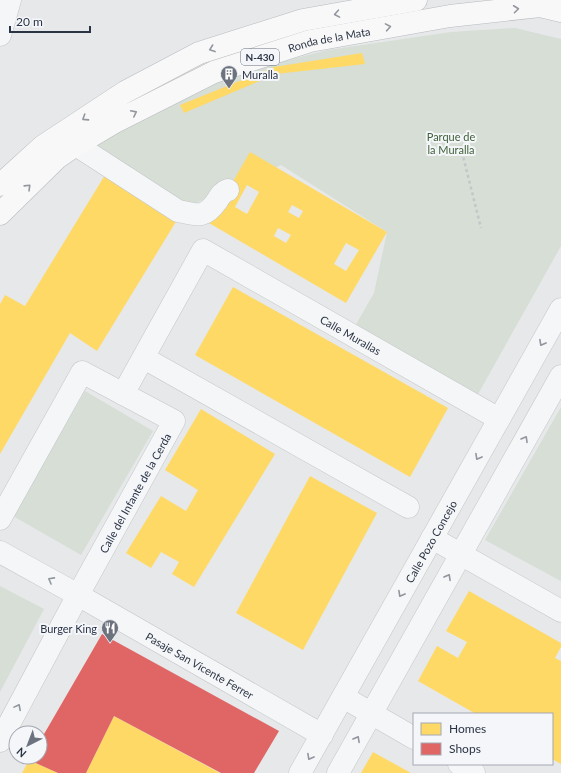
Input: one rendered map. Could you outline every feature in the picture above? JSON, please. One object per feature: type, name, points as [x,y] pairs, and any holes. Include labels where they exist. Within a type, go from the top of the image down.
[{"type":"highway","name":"Ronda de la Mata","points":[[0,185],[42,146],[55,137],[125,92],[199,53],[303,20],[416,0]]},
{"type":"highway","name":"Ronda de la Mata","points":[[0,214],[57,158],[76,145],[113,123],[214,72],[310,41],[450,16],[540,6],[561,11]]},
{"type":"street","points":[[0,35],[10,0]]},
{"type":"street","points":[[76,145],[178,211],[197,215],[209,212],[223,192],[228,190]]},
{"type":"street","name":"Calle Murallas","points":[[144,358],[203,250],[499,419]]},
{"type":"street","name":"Calle Pozo Concejo","points":[[300,773],[561,309]]},
{"type":"street","points":[[123,394],[144,358],[408,507]]},
{"type":"street","name":"Calle del Infante de la Cerda","points":[[0,519],[82,372],[174,422],[78,595],[0,742]]},
{"type":"street","points":[[338,773],[561,376]]},
{"type":"street","points":[[432,538],[561,611]]},
{"type":"street","points":[[0,552],[78,595]]},
{"type":"street","name":"Pasaje San Vicente Ferrer","points":[[78,595],[322,734]]},
{"type":"street","points":[[343,697],[413,737]]},
{"type":"street","points":[[461,765],[474,773]]},
{"type":"path","points":[[459,140],[481,228]]},
{"type":"green space","name":"Parque de la Muralla","points":[[515,28],[561,39],[561,246],[473,403],[354,328],[374,293],[387,232],[281,165],[178,211],[76,145],[151,104],[272,64],[328,50],[451,32]]},
{"type":"green space","points":[[85,391],[153,431],[81,555],[13,516]]},
{"type":"green space","points":[[561,407],[561,581],[485,540]]},
{"type":"green space","points":[[0,586],[44,609],[0,692]]},
{"type":"building: Homes","name":"Muralla","points":[[362,53],[365,64],[276,74],[184,113],[180,105],[274,67]]},
{"type":"building: Homes","points":[[250,152],[387,232],[346,303],[209,223]],"holes":[[[247,185],[259,192],[247,214],[235,207]],[[292,205],[303,211],[299,218],[288,212]],[[278,228],[291,235],[286,243],[274,236]],[[346,243],[359,250],[346,271],[334,264]]]},
{"type":"building: Homes","points":[[105,175],[177,220],[97,351],[70,333],[0,454],[0,304],[5,295],[25,306]]},
{"type":"building: Homes","points":[[233,287],[448,408],[410,477],[195,355]]},
{"type":"building: Homes","points":[[201,409],[275,454],[194,587],[172,574],[179,562],[161,552],[151,568],[126,553],[161,496],[186,511],[198,490],[165,470]]},
{"type":"building: Homes","points":[[310,476],[377,513],[303,650],[236,613]]},
{"type":"building: Homes","points":[[469,591],[561,643],[561,647],[555,658],[561,661],[561,764],[553,760],[553,713],[474,713],[418,681],[437,646],[458,658],[467,642],[446,631]]},
{"type":"building: Homes","points":[[114,716],[205,765],[220,773],[86,773]]},
{"type":"building: Homes","points":[[373,752],[411,773],[361,773]]},
{"type":"building: Homes","points":[[26,765],[40,765],[58,773],[22,773]]},
{"type":"building: Shops","points":[[102,634],[279,731],[254,773],[221,773],[114,716],[86,773],[58,773],[40,765],[48,765],[48,727]]},
{"type":"place","name":"Muralla","points":[[229,89]]},
{"type":"place","name":"Burger King","points":[[110,643]]}]
